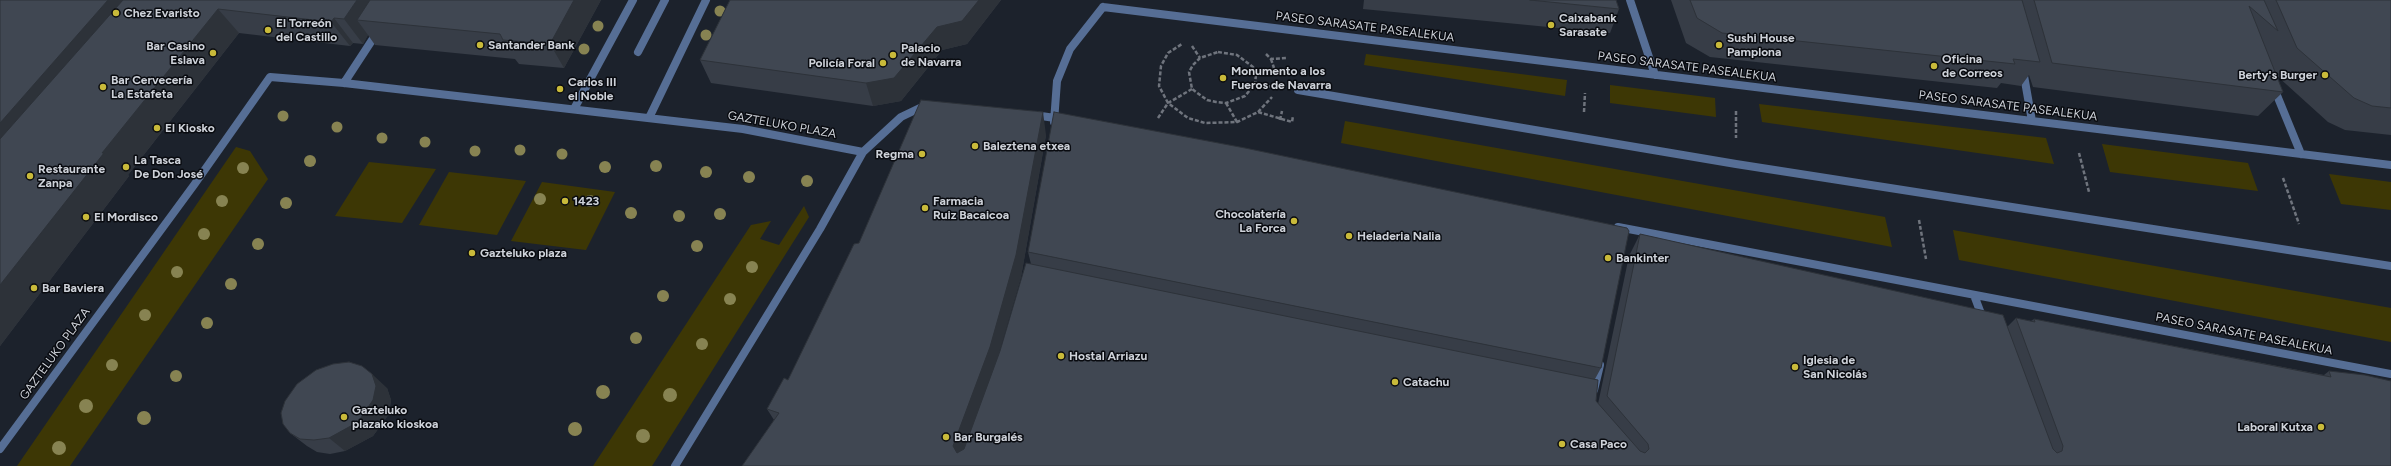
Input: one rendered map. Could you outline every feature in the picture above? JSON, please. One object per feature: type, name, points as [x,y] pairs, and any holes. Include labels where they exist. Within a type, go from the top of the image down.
[{"type":"street","points":[[574,109],[633,0]]},
{"type":"street","points":[[638,52],[665,0]]},
{"type":"street","points":[[649,118],[706,0]]},
{"type":"street","points":[[1630,0],[1655,75]]},
{"type":"street","name":"PASEO SARASATE PASEALEKUA","points":[[1052,132],[1055,118],[1057,81],[1068,55],[1103,4],[1655,75],[2391,165]]},
{"type":"street","points":[[344,83],[382,24]]},
{"type":"street","points":[[2021,65],[2032,121]]},
{"type":"street","name":"GAZTELUKO PLAZA","points":[[0,448],[194,185],[270,77],[344,83],[743,129],[863,152]]},
{"type":"street","points":[[2269,77],[2301,154]]},
{"type":"street","points":[[1298,90],[1736,164],[2391,266]]},
{"type":"street","points":[[675,466],[820,229],[863,152],[902,117],[932,104]]},
{"type":"street","points":[[1026,114],[1070,120]]},
{"type":"street","name":"PASEO SARASATE PASEALEKUA","points":[[1613,226],[1628,232],[1974,295],[2391,374]]},
{"type":"street","points":[[1974,295],[1986,327]]},
{"type":"street","points":[[1591,397],[1602,356]]},
{"type":"path","points":[[1200,58],[1188,40],[1168,54],[1161,66],[1159,76],[1161,90],[1168,103],[1177,111],[1188,118],[1205,123],[1237,122],[1258,112],[1292,122],[1305,59],[1294,57],[1271,59],[1261,49]]},
{"type":"path","points":[[1218,52],[1237,55],[1253,67],[1256,75],[1255,84],[1245,96],[1226,103],[1207,100],[1192,89],[1189,81],[1189,72],[1200,58],[1218,52]]},
{"type":"path","points":[[1255,84],[1276,87]]},
{"type":"path","points":[[1158,118],[1168,103],[1192,89]]},
{"type":"path","points":[[1226,103],[1237,122]]},
{"type":"path","points":[[1736,108],[1736,164]]},
{"type":"path","points":[[2078,148],[2097,220]]},
{"type":"path","points":[[2282,175],[2309,253]]},
{"type":"path","points":[[1914,192],[1930,287]]},
{"type":"shaded area","points":[[1366,54],[1567,80],[1565,96],[1364,65]]},
{"type":"shaded area","points":[[1610,85],[1715,98],[1716,117],[1610,103]]},
{"type":"shaded area","points":[[1759,104],[2046,138],[2054,164],[1762,122]]},
{"type":"shaded area","points":[[1345,121],[1885,217],[1892,247],[1341,143]]},
{"type":"shaded area","points":[[2102,144],[2248,163],[2258,191],[2110,172]]},
{"type":"shaded area","points":[[236,147],[250,151],[268,179],[70,466],[17,466]]},
{"type":"shaded area","points":[[369,162],[436,169],[402,223],[335,216]]},
{"type":"shaded area","points":[[449,172],[526,181],[497,235],[419,225]]},
{"type":"shaded area","points":[[2329,174],[2391,182],[2391,210],[2341,204]]},
{"type":"shaded area","points":[[542,182],[615,192],[586,250],[511,241]]},
{"type":"shaded area","points":[[804,206],[809,217],[652,466],[593,466],[751,225],[771,221],[760,239],[779,245]]},
{"type":"shaded area","points":[[1953,230],[2391,308],[2391,342],[1959,260]]},
{"type":"building","points":[[0,0],[108,0],[0,123]]},
{"type":"building","points":[[123,0],[357,0],[344,19],[334,18],[331,22],[218,9],[102,153],[104,153],[0,285],[0,139]]},
{"type":"building","points":[[370,0],[574,0],[550,44],[503,40],[500,34],[357,20]]},
{"type":"building","name":"Palacio de Navarra","points":[[730,0],[979,0],[962,21],[937,27],[894,78],[866,83],[700,60]]},
{"type":"building","points":[[1530,0],[1616,0],[1619,9]]},
{"type":"building","points":[[1690,0],[2022,0],[2040,62],[2013,59],[2015,64],[1722,33],[1697,18]]},
{"type":"building","points":[[2034,0],[2264,0],[2278,31],[2249,6],[2283,92],[2052,63]]},
{"type":"building","points":[[2276,0],[2391,0],[2391,108],[2372,106],[2354,98],[2297,48]]},
{"type":"building","points":[[921,100],[1043,112],[1016,255],[990,347],[953,446],[957,453],[964,449],[1000,351],[1026,263],[1598,380],[1596,401],[1640,451],[1645,453],[1649,449],[1648,444],[1607,396],[1640,234],[2003,315],[2053,449],[2057,453],[2062,451],[2063,446],[2016,318],[2035,322],[2034,319],[2331,377],[2329,371],[2365,375],[2391,381],[2391,466],[742,466],[779,413],[767,409],[784,378],[788,380],[854,244],[859,243]]},
{"type":"building","points":[[1054,112],[1245,148],[1627,228],[1629,231],[1601,368],[1028,252]]},
{"type":"building","name":"Gazteluko plazako kioskoa","points":[[349,362],[362,366],[372,374],[376,386],[373,400],[358,422],[329,438],[314,440],[300,439],[290,433],[283,424],[281,413],[285,401],[297,384],[316,370],[333,364]]},
{"type":"place","name":"Chez Evaristo","points":[[116,13]]},
{"type":"place","name":"Caixabank Sarasate","points":[[1551,25]]},
{"type":"place","name":"El Torreón del Castillo","points":[[268,30]]},
{"type":"place","name":"Santander Bank","points":[[480,45]]},
{"type":"place","name":"Sushi House Pamplona","points":[[1719,45]]},
{"type":"place","name":"Bar Casino Eslava","points":[[213,53]]},
{"type":"place","name":"Palacio de Navarra","points":[[893,55]]},
{"type":"place","name":"Policía Foral","points":[[883,63]]},
{"type":"place","name":"Oficina de Correos","points":[[1934,66]]},
{"type":"place","name":"Berty's Burger","points":[[2325,75]]},
{"type":"place","name":"Monumento a los Fueros de Navarra","points":[[1223,78]]},
{"type":"place","name":"Bar Cervecería La Estafeta","points":[[103,87]]},
{"type":"place","name":"Carlos III el Noble","points":[[560,89]]},
{"type":"place","name":"El Kiosko","points":[[157,128]]},
{"type":"place","name":"Baleztena etxea","points":[[975,146]]},
{"type":"place","name":"Regma","points":[[922,154]]},
{"type":"place","name":"La Tasca De Don José","points":[[126,167]]},
{"type":"place","name":"Restaurante Zanpa","points":[[30,176]]},
{"type":"place","name":"1423","points":[[565,201]]},
{"type":"place","name":"Farmacia Ruiz Bacaicoa","points":[[925,208]]},
{"type":"place","name":"El Mordisco","points":[[86,217]]},
{"type":"place","name":"Chocolatería La Forca","points":[[1294,221]]},
{"type":"place","name":"Heladeria Nalia","points":[[1349,236]]},
{"type":"place","name":"Gazteluko plaza","points":[[472,253]]},
{"type":"place","name":"Bankinter","points":[[1608,258]]},
{"type":"place","name":"Bar Baviera","points":[[34,288]]},
{"type":"place","name":"Hostal Arriazu","points":[[1061,356]]},
{"type":"place","name":"Iglesia de San Nicolás","points":[[1795,367]]},
{"type":"place","name":"Catachu","points":[[1395,382]]},
{"type":"place","name":"Gazteluko plazako kioskoa","points":[[344,417]]},
{"type":"place","name":"Laboral Kutxa","points":[[2321,427]]},
{"type":"place","name":"Bar Burgalés","points":[[946,437]]},
{"type":"place","name":"Casa Paco","points":[[1562,444]]}]
